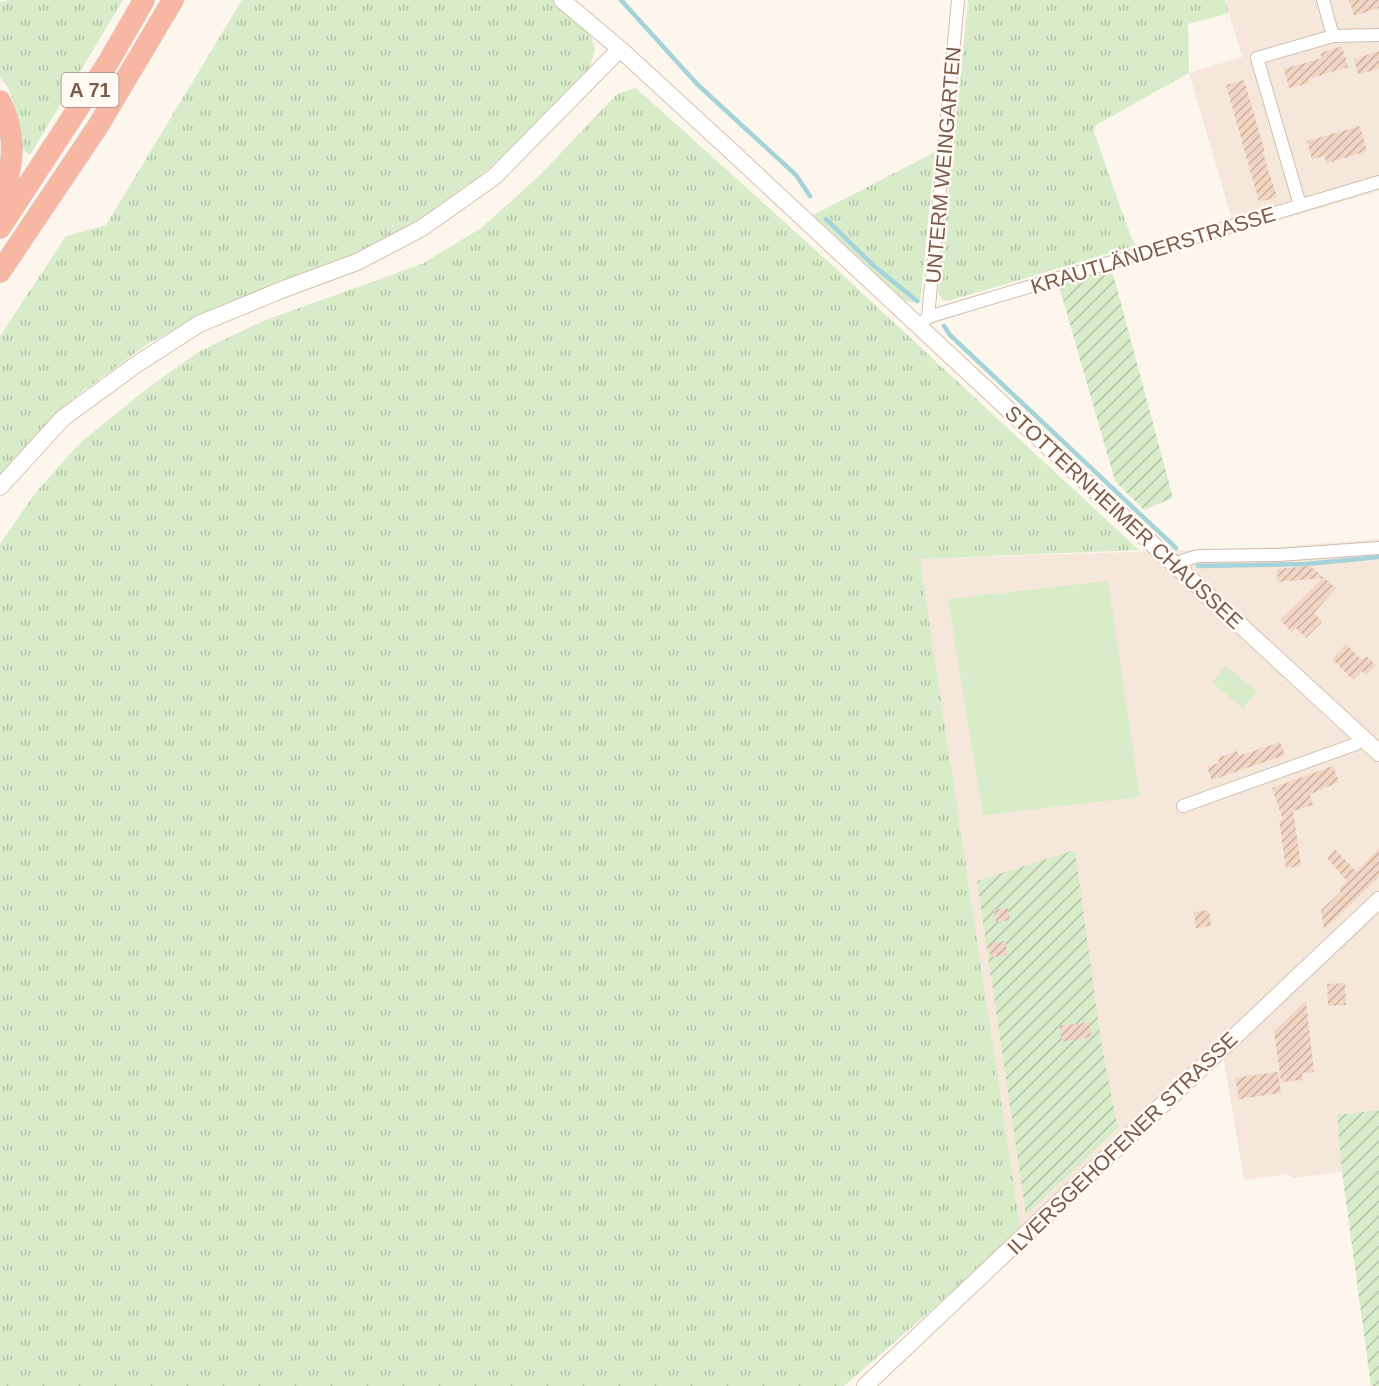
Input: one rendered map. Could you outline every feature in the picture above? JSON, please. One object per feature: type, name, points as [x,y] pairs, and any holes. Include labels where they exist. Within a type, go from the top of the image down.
[{"type":"highway","name":"A 71","points":[[0,228],[109,61],[144,0]]},
{"type":"highway","name":"A 71","points":[[0,272],[98,126],[173,0]]},
{"type":"highway","points":[[0,101],[11,131],[12,154],[9,178],[0,206]]},
{"type":"highway","points":[[0,290],[29,232]]},
{"type":"street","name":"STOTTERNHEIMER CHAUSSEE","points":[[562,0],[620,49],[886,295],[923,321],[1177,567],[1379,753]]},
{"type":"street","name":"UNTERM WEINGARTEN","points":[[923,321],[958,0]]},
{"type":"street","points":[[1323,0],[1333,36]]},
{"type":"street","points":[[1300,205],[1257,58],[1333,36],[1379,35]]},
{"type":"street","points":[[0,487],[63,418],[137,364],[199,324],[357,262],[422,228],[449,209],[494,177],[620,49]]},
{"type":"street","name":"KRAUTLÄNDERSTRASSE","points":[[923,321],[1379,182]]},
{"type":"street","points":[[1177,567],[1182,561],[1198,556],[1278,555],[1379,548]]},
{"type":"street","points":[[1183,806],[1356,744],[1362,737]]},
{"type":"street","name":"ILVERSGEHOFENER STRASSE","points":[[865,1386],[1379,900]]},
{"type":"shaded area","points":[[1225,0],[1379,0],[1379,191],[1236,233],[1189,73],[1242,57]]},
{"type":"shaded area","points":[[1379,539],[1379,1110],[1337,1115],[1342,1172],[1292,1178],[1288,1174],[1244,1180],[1220,1038],[1021,1232],[920,559],[1277,547]]},
{"type":"green space","points":[[10,0],[123,0],[30,155],[22,150],[20,122],[9,89],[0,77],[0,2]]},
{"type":"green space","points":[[242,0],[554,0],[591,35],[595,50],[590,67],[531,132],[464,190],[410,225],[347,258],[198,317],[146,345],[74,398],[0,475],[0,336],[66,236],[106,225]]},
{"type":"green space","points":[[968,0],[1225,0],[1229,13],[1188,24],[1189,73],[1096,125],[1094,132],[1131,237],[1136,245],[949,301],[943,300],[938,293]]},
{"type":"green space","points":[[636,88],[832,265],[1139,550],[920,559],[1021,1232],[844,1386],[0,1386],[0,544],[36,492],[79,444],[140,394],[198,352],[263,321],[422,264],[481,228],[540,175],[617,94]]},
{"type":"green space","points":[[935,152],[920,303],[905,301],[813,215]]},
{"type":"green space","points":[[1112,270],[1173,498],[1144,510],[1115,481],[1059,286]]},
{"type":"green space","points":[[1108,581],[1140,797],[983,815],[948,599]]},
{"type":"green space","points":[[1226,666],[1257,692],[1243,709],[1212,682]]},
{"type":"green space","points":[[1075,850],[1101,1042],[1118,1128],[1026,1215],[977,881]]},
{"type":"green space","points":[[1379,1110],[1379,1386],[1371,1386],[1342,1172],[1337,1115]]},
{"type":"building","points":[[1349,0],[1379,0],[1379,8],[1354,16]]},
{"type":"building","points":[[1342,46],[1348,67],[1309,79],[1310,83],[1289,88],[1284,69],[1322,58],[1320,53]]},
{"type":"building","points":[[1379,51],[1379,69],[1358,74],[1354,59]]},
{"type":"building","points":[[1244,80],[1277,197],[1259,202],[1226,85]]},
{"type":"building","points":[[1360,126],[1367,151],[1327,163],[1324,156],[1312,159],[1307,141]]},
{"type":"building","points":[[1310,566],[1336,588],[1314,613],[1322,622],[1306,638],[1296,628],[1292,632],[1280,620],[1323,578],[1278,582],[1277,569]]},
{"type":"building","points":[[1346,644],[1362,660],[1366,656],[1376,665],[1366,675],[1362,671],[1353,680],[1332,659]]},
{"type":"building","points":[[1280,742],[1285,755],[1212,780],[1207,767],[1219,763],[1218,758],[1237,751],[1239,756]]},
{"type":"building","points":[[1333,766],[1339,782],[1310,794],[1313,805],[1293,811],[1301,866],[1286,868],[1279,821],[1283,820],[1272,788]]},
{"type":"building","points":[[1379,848],[1379,877],[1324,930],[1321,910],[1341,892],[1339,889],[1347,881],[1327,858],[1335,849],[1356,872]]},
{"type":"building","points":[[1008,908],[1010,920],[996,922],[994,910]]},
{"type":"building","points":[[1209,910],[1211,926],[1196,928],[1194,912]]},
{"type":"building","points":[[1005,941],[1007,955],[991,957],[989,944]]},
{"type":"building","points":[[1345,983],[1346,1005],[1328,1006],[1327,984]]},
{"type":"building","points":[[1306,1001],[1314,1072],[1302,1073],[1303,1080],[1281,1082],[1274,1031]]},
{"type":"building","points":[[1089,1022],[1091,1037],[1062,1042],[1060,1026]]},
{"type":"building","points":[[1278,1072],[1281,1093],[1239,1099],[1235,1078]]},
{"type":"waterway","points":[[621,0],[697,84],[796,175],[810,196]]},
{"type":"waterway","points":[[826,219],[873,265],[917,301]]},
{"type":"waterway","points":[[944,326],[950,335],[1176,548]]},
{"type":"waterway","points":[[1198,566],[1306,564],[1379,557]]}]
